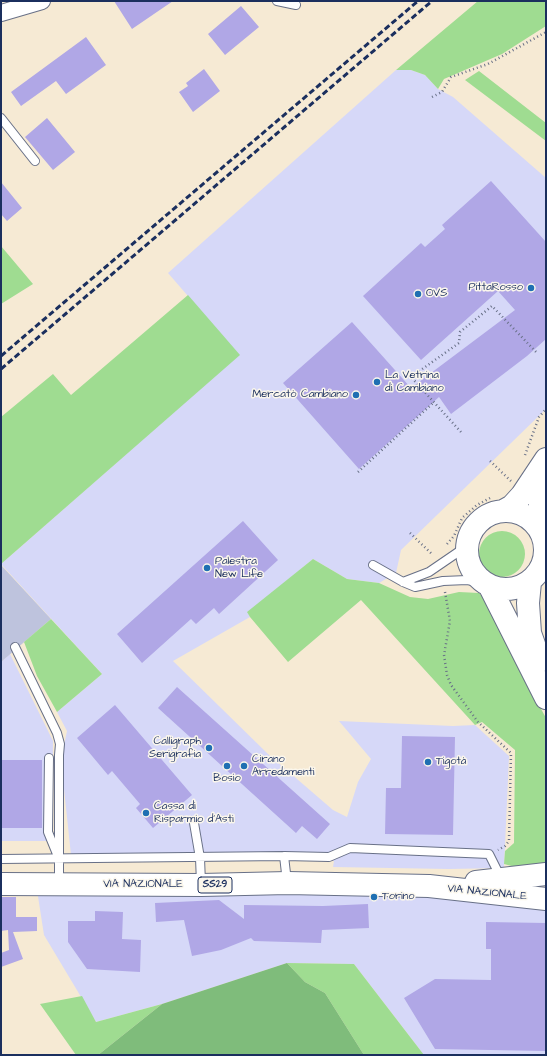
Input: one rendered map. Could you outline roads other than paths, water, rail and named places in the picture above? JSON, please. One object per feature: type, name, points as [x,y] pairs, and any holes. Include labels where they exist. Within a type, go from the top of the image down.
[{"type":"main road","points":[[497,504],[512,506],[522,495],[546,458]]},
{"type":"main road","points":[[537,526],[541,498],[546,483]]},
{"type":"main road","points":[[487,585],[511,590],[530,582],[539,573],[544,561],[546,549],[543,537],[537,526],[522,514],[497,504]]},
{"type":"main road","points":[[497,504],[493,513],[483,518],[469,535],[456,546],[467,557],[470,567],[476,576],[487,585],[546,698]]},
{"type":"main road","points":[[530,582],[528,603],[530,633],[538,658],[546,673]]},
{"type":"main road","name":"VIA NAZIONALE","points":[[429,886],[502,880],[546,874]]},
{"type":"main road","name":"VIA NAZIONALE","points":[[1,884],[201,885],[288,883],[429,886],[546,899]]},
{"type":"street","points":[[1,13],[32,2]]},
{"type":"lane","points":[[277,1],[296,5]]},
{"type":"lane","points":[[1,118],[35,161]]},
{"type":"lane","points":[[403,582],[420,576],[440,566],[456,546]]},
{"type":"lane","points":[[373,565],[403,582],[415,586],[443,581],[466,580],[487,585]]},
{"type":"lane","points":[[15,647],[57,733],[60,744],[59,885]]},
{"type":"lane","points":[[49,758],[48,832],[59,858]]},
{"type":"lane","points":[[194,823],[200,858],[201,885]]},
{"type":"lane","points":[[1,859],[284,856],[329,857],[350,848],[489,854],[502,880]]},
{"type":"lane","points":[[284,856],[288,883]]},
{"type":"railway","points":[[1,356],[418,1]]},
{"type":"railway","points":[[1,369],[432,1]]},
{"type":"place","name":"PittaRosso","points":[[531,288]]},
{"type":"place","name":"OVS","points":[[418,294]]},
{"type":"place","name":"La Vetrina di Cambiano","points":[[377,382]]},
{"type":"place","name":"Mercatò Cambiano","points":[[356,395]]},
{"type":"place","name":"Palestra New Life","points":[[207,568]]},
{"type":"place","name":"Calligraph Serigrafia","points":[[209,748]]},
{"type":"place","name":"Tigotà","points":[[428,762]]},
{"type":"place","name":"Bosio","points":[[227,766]]},
{"type":"place","name":"Cirano Arredamenti","points":[[244,766]]},
{"type":"place","name":"Cassa di Risparmio d'Asti","points":[[146,813]]},
{"type":"place","name":"Torino","points":[[374,897]]}]
